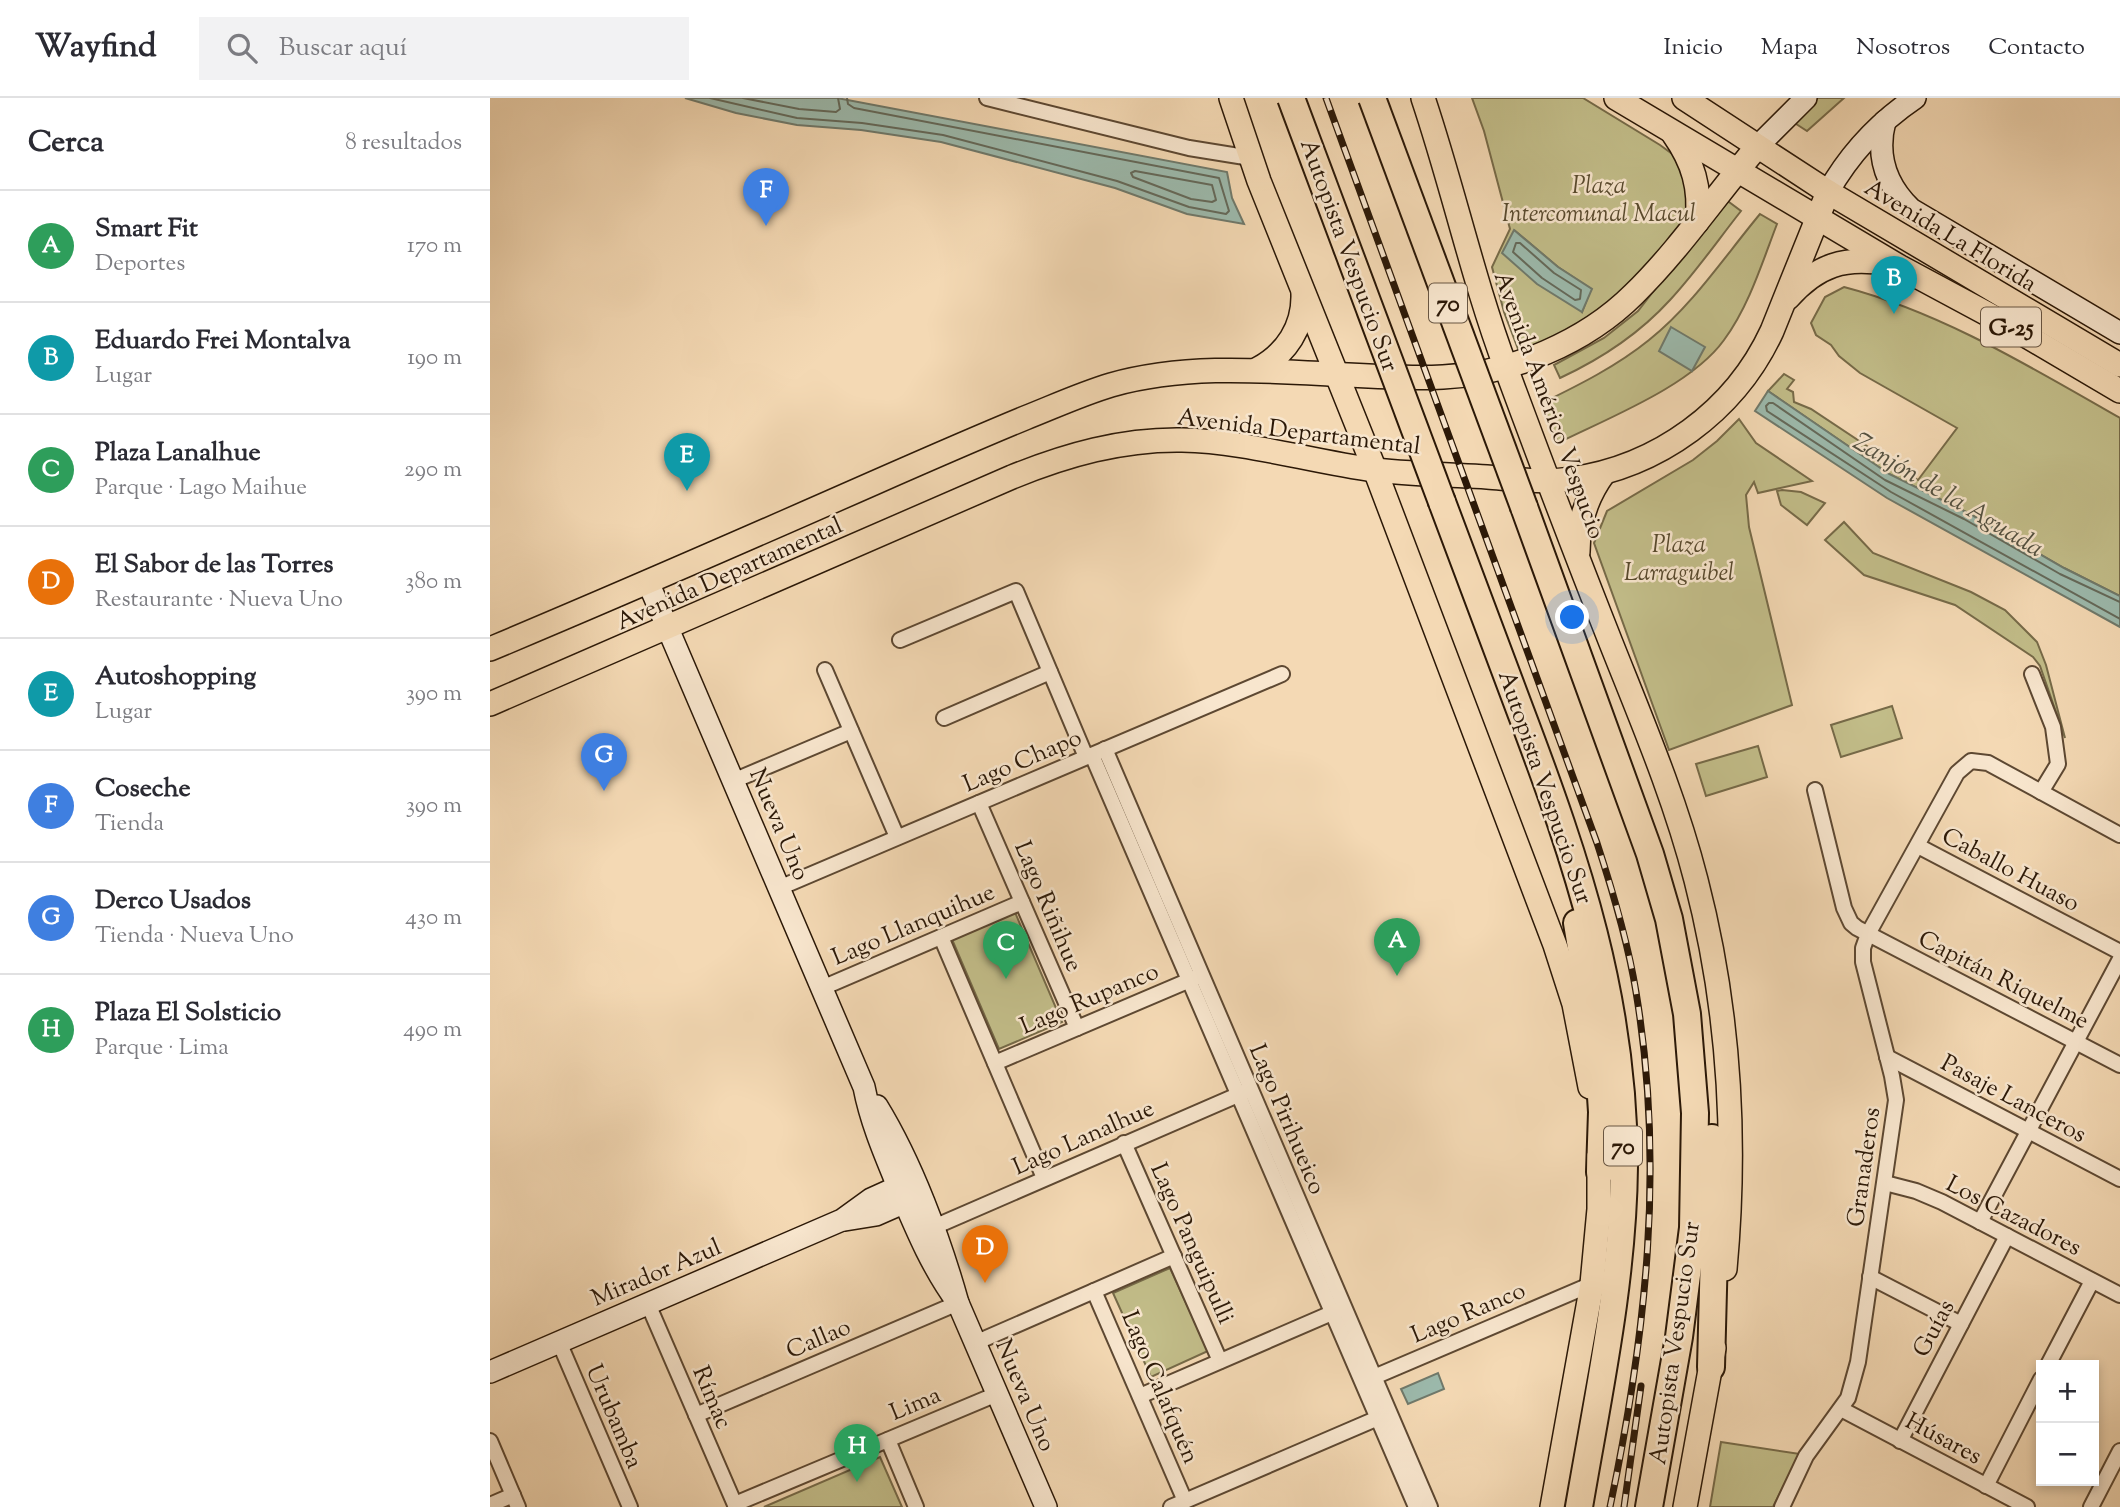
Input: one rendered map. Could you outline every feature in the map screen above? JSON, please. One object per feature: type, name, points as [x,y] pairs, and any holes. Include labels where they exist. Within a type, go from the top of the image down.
[{"type":"highway","name":"Autopista Vespucio Sur","points":[[1291,98],[1551,791],[1591,917],[1604,968],[1618,1052],[1623,1128],[1623,1199],[1607,1344],[1579,1507]]},
{"type":"highway","name":"Autopista Vespucio Sur","points":[[1372,98],[1650,854],[1669,919],[1690,1041],[1696,1137],[1693,1228],[1679,1336],[1649,1507]]},
{"type":"highway","points":[[1551,791],[1574,903],[1598,1051],[1602,1112],[1600,1172]]},
{"type":"highway","points":[[1690,1041],[1704,1089],[1714,1163],[1711,1367]]},
{"type":"main road","points":[[1231,98],[1259,181],[1375,470],[1559,955],[1574,1004],[1584,1054],[1600,1172],[1592,1284],[1552,1507]]},
{"type":"main road","name":"Avenida Américo Vespucio","points":[[1423,98],[1505,366],[1675,806],[1696,881],[1713,958],[1727,1066],[1730,1146],[1728,1236],[1711,1367],[1685,1507]]},
{"type":"main road","name":"G-25","points":[[1616,98],[1737,170]]},
{"type":"main road","name":"G-25","points":[[1684,98],[1757,147]]},
{"type":"main road","points":[[1670,130],[1694,170],[1699,196],[1697,222]]},
{"type":"main road","name":"Avenida Departamental","points":[[490,649],[1088,392],[1171,373],[1258,369],[1443,377],[1505,366],[1549,350],[1605,319],[1632,297],[1757,147]]},
{"type":"main road","name":"Avenida La Florida","points":[[1757,147],[2120,365]]},
{"type":"main road","name":"Avenida La Florida","points":[[1737,170],[1900,267],[2008,325],[2120,391]]},
{"type":"main road","name":"Avenida Departamental","points":[[490,704],[1034,468],[1107,447],[1157,440],[1206,442],[1375,470],[1548,481],[1604,473],[1652,455],[1707,418],[1741,382],[1756,361],[1828,192]]},
{"type":"main road","points":[[1780,309],[1804,282],[1826,267],[1856,262],[1885,263],[1900,267]]},
{"type":"main road","points":[[1258,369],[1277,357],[1290,342],[1300,318],[1303,294]]},
{"type":"main road","points":[[2087,346],[2120,357]]},
{"type":"main road","points":[[1578,558],[1583,514],[1593,489],[1604,473]]},
{"type":"street","points":[[987,98],[1189,148],[1251,158]]},
{"type":"street","name":"Avenida Departamental","points":[[1757,147],[1805,98]]},
{"type":"street","name":"Avenida Departamental","points":[[1828,192],[1858,147],[1885,121],[1915,98]]},
{"type":"street","name":"Avenida La Florida","points":[[1885,121],[1881,145],[1885,170],[1893,189],[1911,209],[2120,333]]},
{"type":"street","name":"Nueva Uno","points":[[648,582],[864,1087],[890,1128],[933,1266],[958,1303]]},
{"type":"street","name":"Lago Pirihueico","points":[[900,640],[1016,590],[1051,672],[1094,754],[1195,978],[1384,1416],[1430,1507]]},
{"type":"street","points":[[825,670],[897,837]]},
{"type":"street","points":[[944,718],[1051,672]]},
{"type":"street","name":"Lago Chapo","points":[[779,888],[1282,674]]},
{"type":"street","points":[[2032,674],[2053,727],[2058,764],[2041,792],[2120,835]]},
{"type":"street","points":[[733,781],[851,731]]},
{"type":"street","name":"Granaderos","points":[[1782,1507],[1806,1456],[1841,1409],[1855,1378],[1885,1183],[1896,1100],[1863,962],[1863,948],[1868,934],[1957,773],[1971,761],[1988,763],[2041,792]]},
{"type":"street","name":"Capitán Riquelme","points":[[1815,790],[1846,916],[1857,928],[2120,1065]]},
{"type":"street","name":"Lago Riñihue","points":[[979,803],[1077,1028]]},
{"type":"street","name":"Caballo Huaso","points":[[1918,846],[2120,952]]},
{"type":"street","name":"Lago Llanquihue","points":[[822,988],[1022,902]]},
{"type":"street","points":[[941,937],[1044,1178]]},
{"type":"street","points":[[1980,1222],[2120,959]]},
{"type":"street","name":"Lago Rupanco","points":[[995,1063],[1195,978]]},
{"type":"street","name":"Pasaje Lanceros","points":[[1887,1057],[2120,1179]]},
{"type":"street","name":"Lago Lanalhue","points":[[934,1227],[1244,1092]]},
{"type":"street","name":"Lago Panguipulli","points":[[1125,1143],[1220,1362]]},
{"type":"street","name":"Los Cazadores","points":[[1885,1183],[1928,1196],[2120,1295]]},
{"type":"street","name":"Nueva Uno","points":[[909,1191],[934,1227],[958,1303],[1046,1507]]},
{"type":"street","name":"Mirador Azul","points":[[490,1372],[842,1220],[876,1215],[909,1191]]},
{"type":"street","name":"Guías","points":[[1900,1441],[2007,1236]]},
{"type":"street","points":[[975,1343],[1174,1256]]},
{"type":"street","points":[[1870,1277],[1961,1324]]},
{"type":"street","points":[[2051,1360],[2092,1280]]},
{"type":"street","name":"Lago Ranco","points":[[1368,1379],[1592,1284]]},
{"type":"street","name":"Lago Calafquén","points":[[1094,1291],[1140,1396],[1178,1504]]},
{"type":"street","name":"Callao","points":[[696,1415],[958,1303]]},
{"type":"street","name":"Rímac","points":[[648,1304],[735,1506]]},
{"type":"street","points":[[1140,1396],[1338,1310]]},
{"type":"street","name":"Urubamba","points":[[559,1342],[630,1507]]},
{"type":"street","points":[[1986,1486],[2036,1389]]},
{"type":"street","name":"Lima","points":[[735,1506],[997,1394]]},
{"type":"street","name":"Húsares","points":[[1841,1409],[2026,1507]]},
{"type":"street","points":[[1178,1504],[1384,1416]]},
{"type":"street","name":"Lago Pirihueico","points":[[1384,1416],[1416,1507]]},
{"type":"street","points":[[888,1440],[916,1507]]},
{"type":"street","points":[[490,1441],[516,1501],[490,1505]]},
{"type":"street","points":[[2091,1507],[2120,1451]]},
{"type":"green space","name":"Plaza Intercomunal Macul","points":[[1472,98],[1583,98],[1675,156],[1688,176],[1687,218],[1654,259],[1611,301],[1590,316],[1520,354],[1504,312],[1492,267],[1510,229],[1484,131]],"holes":[[[1514,230],[1558,267],[1591,289],[1582,312]]]},
{"type":"green space","points":[[1818,98],[1844,98],[1807,131],[1790,120]]},
{"type":"green space","points":[[1725,199],[1741,211],[1670,300],[1646,324],[1619,345],[1560,378],[1554,365],[1604,338],[1638,311]]},
{"type":"green space","points":[[1760,214],[1777,224],[1741,313],[1724,340],[1709,357],[1670,386],[1624,412],[1558,443],[1542,403],[1611,367],[1665,327],[1694,296]]},
{"type":"green space","points":[[1844,287],[1917,311],[1952,327],[2020,361],[2120,418],[2120,596],[2064,568],[1968,513],[1889,474],[1768,391],[1784,374],[1794,380],[1787,389],[1793,392],[1794,402],[1811,409],[1918,480],[1957,428],[1860,373],[1839,356],[1831,345],[1816,335],[1811,323],[1825,297]]},
{"type":"green space","name":"Plaza Larraguibel","points":[[1739,419],[1756,443],[1812,481],[1758,493],[1754,482],[1746,495],[1749,527],[1792,705],[1669,750],[1594,543],[1607,511],[1693,460]]},
{"type":"green space","points":[[1777,491],[1801,492],[1825,503],[1807,525],[1781,505]]},
{"type":"green space","points":[[1844,522],[1873,553],[1971,592],[2005,610],[2037,642],[2046,665],[2065,738],[2040,666],[2033,657],[1955,605],[1864,575],[1825,540]]},
{"type":"green space","points":[[1892,706],[1902,738],[1841,757],[1831,725]]},
{"type":"green space","points":[[1758,746],[1767,777],[1706,796],[1696,764]]},
{"type":"green space","points":[[1014,910],[1062,1022],[999,1049],[951,937]]},
{"type":"green space","points":[[1170,1268],[1208,1351],[1151,1377],[1113,1293]]},
{"type":"green space","points":[[1721,1442],[1800,1454],[1773,1507],[1710,1507]]},
{"type":"green space","points":[[880,1457],[902,1507],[764,1507]]},
{"type":"water","points":[[685,98],[837,98],[1227,172],[1232,198],[1244,224],[1187,214],[1115,188],[941,142],[861,130],[797,125],[736,113]]},
{"type":"water","points":[[1514,230],[1558,267],[1592,289],[1582,312],[1537,284],[1502,253]]},
{"type":"water","points":[[1671,327],[1705,347],[1692,371],[1659,351]]},
{"type":"water","points":[[1768,391],[1889,474],[1968,513],[2064,568],[2120,596],[2120,627],[1887,498],[1755,411]]},
{"type":"water","points":[[1438,1373],[1444,1389],[1408,1404],[1401,1389]]},
{"type":"railway","points":[[1326,98],[1597,843],[1620,917],[1633,973],[1645,1057],[1650,1186],[1642,1315],[1623,1443],[1610,1507]]},
{"type":"railway","points":[[1624,1507],[1641,1386]]},
{"type":"place","name":"Coseche","points":[[766,226]]},
{"type":"place","name":"Eduardo Frei Montalva","points":[[1894,314]]},
{"type":"place","name":"Autoshopping","points":[[687,491]]},
{"type":"place","name":"Derco Usados","points":[[604,791]]},
{"type":"place","name":"Smart Fit","points":[[1397,976]]},
{"type":"place","name":"Plaza Lanalhue","points":[[1006,979]]},
{"type":"place","name":"El Sabor de las Torres","points":[[985,1283]]},
{"type":"place","name":"Plaza El Solsticio","points":[[857,1482]]},
{"type":"water label","name":"Zanjón de la Aguada","points":[[1949,494]]}]
